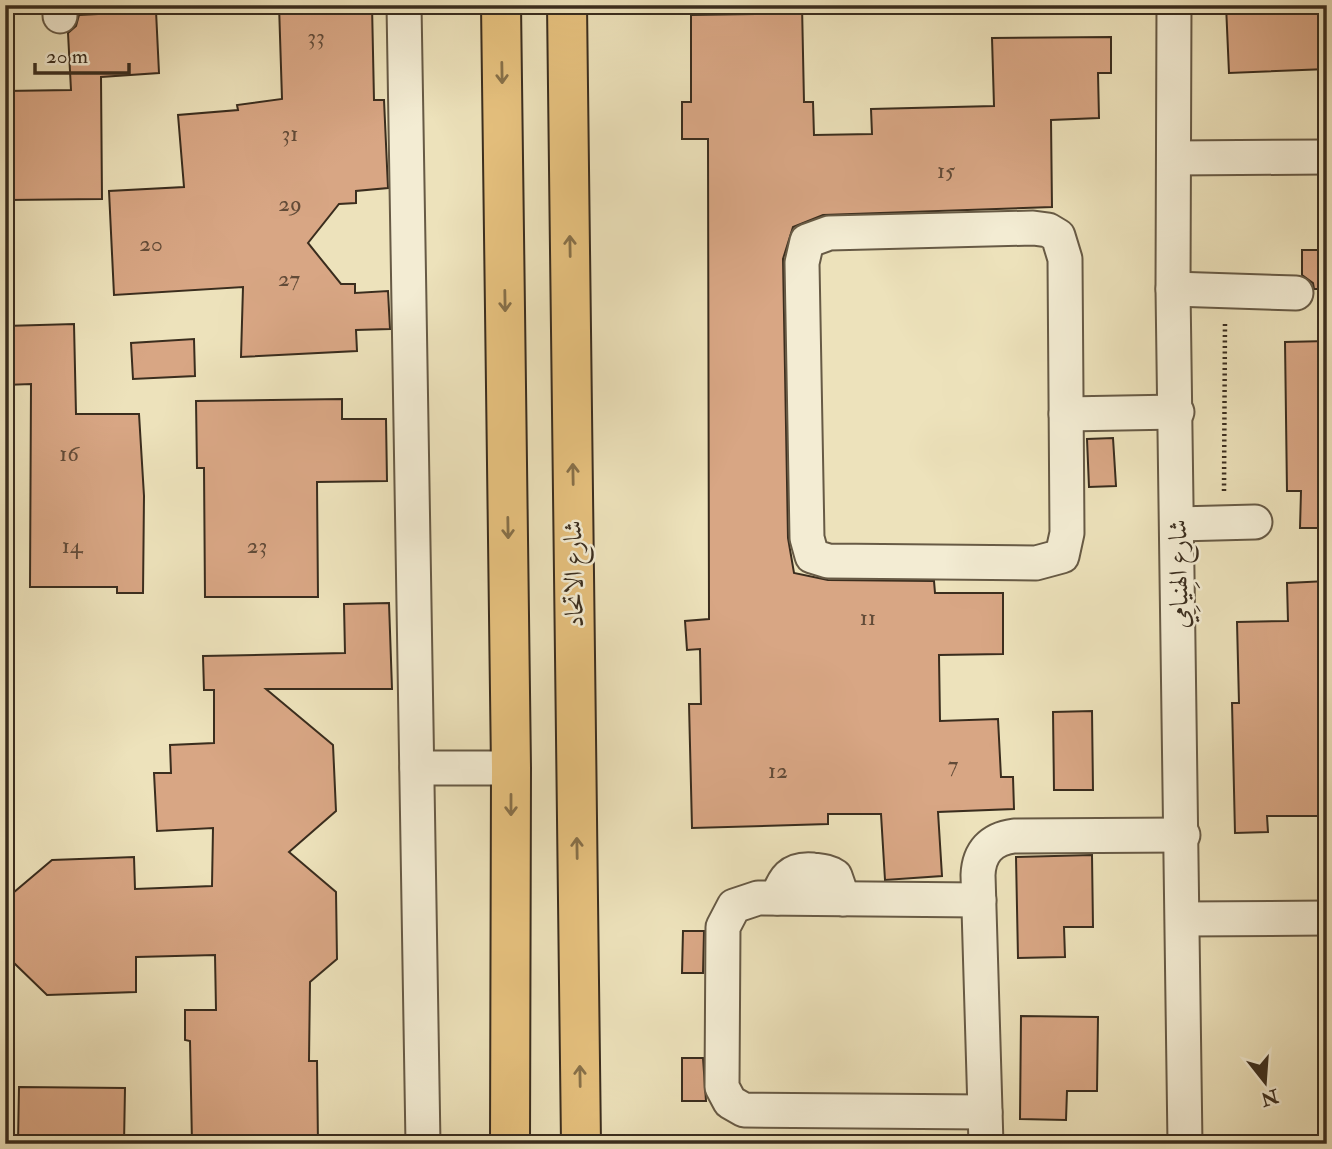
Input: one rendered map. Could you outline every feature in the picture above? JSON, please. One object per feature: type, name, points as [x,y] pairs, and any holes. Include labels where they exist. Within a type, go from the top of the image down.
[{"type":"main road","points":[[502,5],[511,768],[510,1144]]},
{"type":"main road","name":"شارع الاتحاد","points":[[566,5],[581,1144]]},
{"type":"street","points":[[404,5],[423,1144]]},
{"type":"street","name":"شارع الهِنيامِي","points":[[1174,5],[1174,289],[1185,1144]]},
{"type":"street","points":[[1175,158],[1327,157]]},
{"type":"street","points":[[1033,228],[1048,230],[1058,236],[1065,259],[1066,414],[1067,533],[1062,556],[1052,561],[1036,563],[828,561],[812,556],[807,538],[802,277],[802,250],[807,241],[829,233],[1033,228]]},
{"type":"street","points":[[1174,289],[1296,293]]},
{"type":"street","points":[[1066,414],[1177,412]]},
{"type":"street","points":[[1178,524],[1239,522]]},
{"type":"street","points":[[417,768],[511,768]]},
{"type":"street","points":[[979,900],[777,898],[742,901],[725,919],[722,1087],[730,1102],[753,1111],[986,1128],[979,863],[991,843],[1002,838],[1182,835]]},
{"type":"street","points":[[1184,919],[1327,918]]},
{"type":"path","points":[[1225,291],[1239,522]]},
{"type":"building","points":[[279,5],[372,5],[374,100],[384,100],[388,188],[356,191],[356,203],[339,204],[308,243],[341,284],[355,284],[355,293],[388,291],[390,329],[356,330],[357,351],[241,357],[243,287],[114,295],[109,191],[184,187],[178,115],[238,110],[237,105],[282,99]]},
{"type":"building","points":[[755,5],[802,5],[804,102],[813,102],[814,135],[872,134],[871,109],[994,106],[992,38],[1111,37],[1111,73],[1098,73],[1099,118],[1051,120],[1052,207],[823,215],[793,227],[783,259],[788,538],[794,573],[828,580],[934,581],[935,593],[1003,593],[1003,654],[939,655],[940,721],[998,719],[1001,777],[1013,777],[1014,809],[938,812],[942,876],[885,880],[881,814],[828,814],[828,824],[692,828],[689,704],[701,704],[700,649],[687,650],[685,621],[709,619],[708,139],[682,139],[682,102],[691,102],[691,15],[755,14]]},
{"type":"building","points":[[1226,5],[1327,5],[1327,69],[1229,73]]},
{"type":"building","points":[[156,11],[159,73],[101,77],[102,199],[8,200],[5,91],[71,90],[68,33],[76,26],[79,15]]},
{"type":"building","points":[[1302,250],[1327,250],[1327,289],[1314,289],[1313,283],[1302,275]]},
{"type":"building","points":[[74,324],[76,414],[139,414],[144,496],[143,593],[117,593],[117,587],[30,587],[31,384],[5,385],[5,326]]},
{"type":"building","points":[[194,339],[195,376],[133,379],[131,343]]},
{"type":"building","points":[[1327,341],[1327,528],[1300,528],[1301,491],[1287,491],[1285,342]]},
{"type":"building","points":[[342,399],[342,419],[386,419],[387,481],[317,482],[318,597],[205,597],[204,468],[197,468],[196,401]]},
{"type":"building","points":[[1113,438],[1116,486],[1089,487],[1087,439]]},
{"type":"building","points":[[1327,581],[1327,816],[1267,816],[1268,832],[1235,833],[1232,703],[1239,703],[1237,622],[1288,621],[1287,583]]},
{"type":"building","points":[[389,603],[392,689],[266,689],[333,745],[336,811],[289,852],[336,892],[337,959],[310,982],[309,1061],[317,1061],[318,1144],[192,1144],[190,1041],[185,1040],[185,1010],[216,1010],[215,955],[136,957],[136,992],[47,995],[13,962],[13,893],[52,860],[134,857],[135,889],[212,886],[213,828],[157,831],[154,773],[171,773],[170,745],[214,743],[214,690],[204,690],[203,656],[345,653],[344,604]]},
{"type":"building","points":[[1092,711],[1093,790],[1054,790],[1053,712]]},
{"type":"building","points":[[1092,855],[1093,927],[1064,927],[1065,957],[1018,958],[1016,857]]},
{"type":"building","points":[[683,931],[704,931],[703,973],[682,973]]},
{"type":"building","points":[[1021,1016],[1098,1017],[1097,1091],[1067,1091],[1066,1120],[1020,1119]]},
{"type":"building","points":[[682,1058],[703,1058],[706,1101],[682,1101]]},
{"type":"building","points":[[19,1087],[125,1088],[124,1144],[18,1144]]}]
